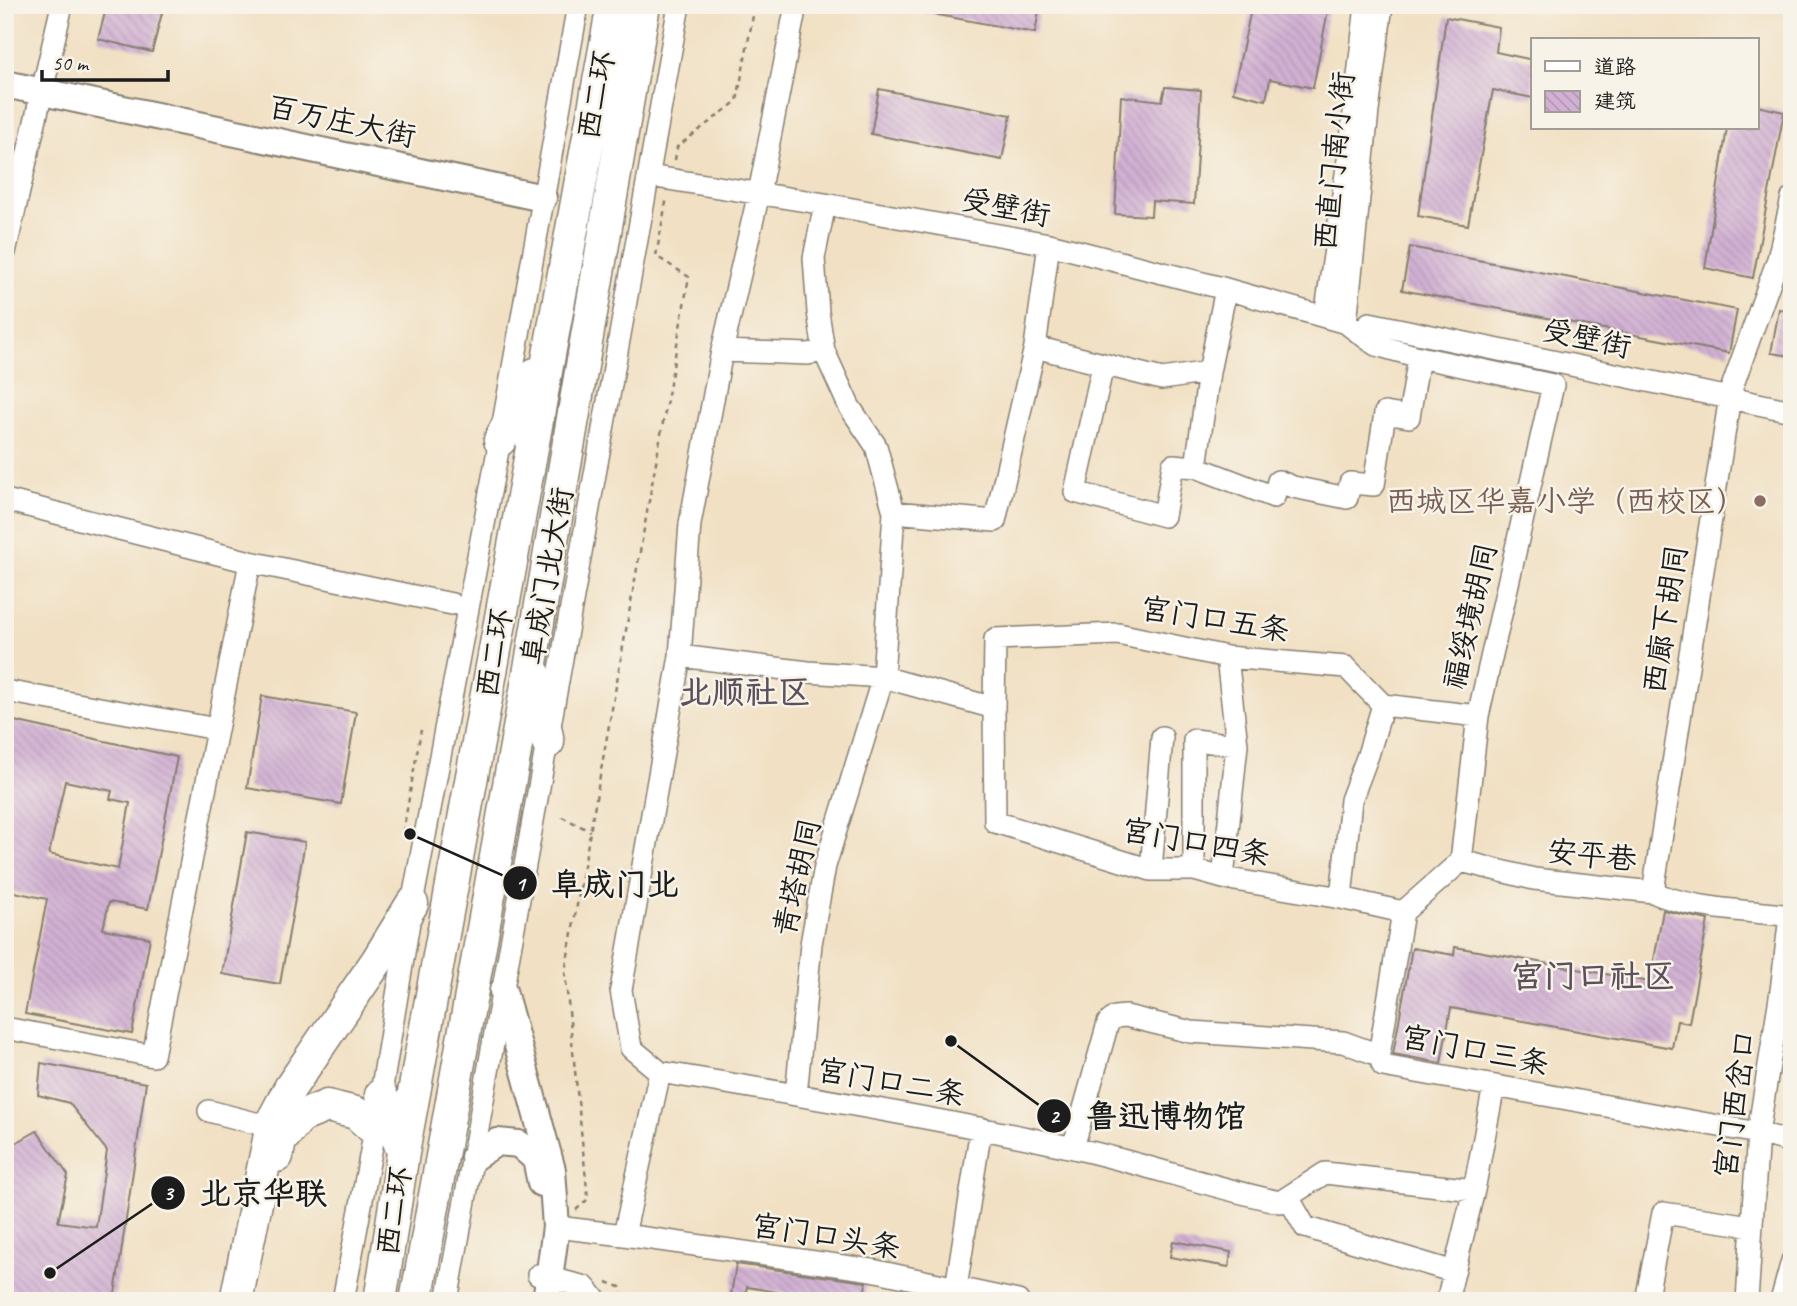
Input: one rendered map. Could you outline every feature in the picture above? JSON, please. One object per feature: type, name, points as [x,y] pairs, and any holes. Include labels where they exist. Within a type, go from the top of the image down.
[{"type":"highway","name":"西二环","points":[[380,1301],[403,1153],[613,5]]},
{"type":"highway","name":"西二环","points":[[416,1301],[532,657],[644,5]]},
{"type":"highway","points":[[499,440],[550,348]]},
{"type":"highway","points":[[532,657],[548,742]]},
{"type":"highway","points":[[236,1301],[273,1120],[290,1088],[377,961],[412,904]]},
{"type":"highway","points":[[381,1096],[403,1153]]},
{"type":"highway","points":[[246,1301],[280,1141],[300,1117],[327,1106],[356,1113],[375,1130]]},
{"type":"main road","name":"百万庄大街","points":[[5,84],[543,198]]},
{"type":"main road","points":[[503,991],[552,1170],[563,1228],[542,1289]]},
{"type":"main road","points":[[474,1157],[497,1142],[519,1144],[536,1159],[542,1189],[545,1232],[542,1289]]},
{"type":"street","points":[[5,252],[62,5]]},
{"type":"street","points":[[343,1301],[381,1096],[412,904],[578,5]]},
{"type":"street","name":"阜成门北大街","points":[[447,1301],[680,5]]},
{"type":"street","points":[[624,1236],[660,1072],[631,1048],[621,990],[680,656],[690,524],[722,351],[759,193],[796,5]]},
{"type":"street","name":"西直门南小街","points":[[1325,317],[1351,140],[1366,5]]},
{"type":"street","name":"西直门南小街","points":[[1346,324],[1382,5]]},
{"type":"street","name":"受壁街","points":[[649,176],[1049,244],[1325,317],[1346,324],[1376,345],[1419,357],[1553,385]]},
{"type":"street","name":"西廊下胡同","points":[[1653,892],[1731,390],[1785,260],[1792,198]]},
{"type":"street","name":"青塔胡同","points":[[796,1095],[811,944],[825,866],[883,677],[894,512],[876,446],[849,406],[824,351],[814,258],[825,204]]},
{"type":"street","points":[[894,512],[996,522],[1035,347],[1049,244]]},
{"type":"street","points":[[1196,467],[1209,372],[1226,289]]},
{"type":"street","name":"受壁街","points":[[1370,323],[1792,411]]},
{"type":"street","points":[[1035,347],[1162,379],[1209,372]]},
{"type":"street","points":[[722,351],[808,354],[824,351]]},
{"type":"street","points":[[1103,365],[1075,492],[1164,516],[1174,465],[1196,467],[1274,497],[1278,481],[1293,487],[1346,498],[1350,483],[1374,485],[1385,413],[1409,417],[1419,357]]},
{"type":"street","name":"福绥境胡同","points":[[1461,862],[1478,716],[1553,385]]},
{"type":"street","points":[[5,500],[250,562],[452,604]]},
{"type":"street","points":[[5,1028],[153,1056],[250,562]]},
{"type":"street","name":"宫门口五条","points":[[994,708],[995,639],[1118,634],[1227,657],[1346,667],[1383,705]]},
{"type":"street","points":[[680,656],[808,672],[883,677],[994,708]]},
{"type":"street","points":[[1223,878],[1237,746],[1227,657]]},
{"type":"street","points":[[5,691],[217,729]]},
{"type":"street","points":[[1341,898],[1351,800],[1383,705],[1478,716]]},
{"type":"street","name":"宫门口四条","points":[[994,708],[995,822],[1151,870],[1194,870],[1223,878],[1341,898],[1403,912]]},
{"type":"street","points":[[1151,870],[1162,737]]},
{"type":"street","points":[[1194,870],[1194,740],[1237,746]]},
{"type":"street","points":[[1379,1055],[1403,912],[1461,862]]},
{"type":"street","name":"安平巷","points":[[1461,862],[1534,879],[1653,892],[1664,897],[1710,906],[1791,916]]},
{"type":"street","name":"宫门西岔口","points":[[1747,1301],[1758,1132],[1791,916]]},
{"type":"street","name":"宫门口三条","points":[[1073,1148],[1108,1023],[1115,1017],[1126,1016],[1191,1032],[1343,1042],[1379,1055],[1383,1066],[1758,1132],[1792,1142]]},
{"type":"street","name":"宫门口二条","points":[[660,1072],[981,1128],[1073,1148],[1231,1192],[1280,1202],[1288,1197]]},
{"type":"street","points":[[1447,1301],[1474,1190],[1494,1086]]},
{"type":"street","points":[[209,1111],[259,1124]]},
{"type":"street","points":[[955,1295],[981,1128]]},
{"type":"street","points":[[1454,1272],[1305,1227],[1288,1197],[1325,1173],[1474,1190]]},
{"type":"street","points":[[1646,1301],[1663,1213],[1751,1226]]},
{"type":"street","name":"宫门口头条","points":[[563,1228],[872,1270],[955,1295],[1018,1301]]},
{"type":"street","points":[[1781,1301],[1792,1261]]},
{"type":"street","points":[[542,1289],[588,1296]]},
{"type":"path","points":[[563,1228],[569,1216],[588,1199],[565,972],[690,277],[656,256],[677,147],[737,101],[755,5]]},
{"type":"path","points":[[402,832],[421,730]]},
{"type":"path","points":[[562,817],[590,831]]},
{"type":"building","points":[[107,5],[164,5],[152,52],[98,39]]},
{"type":"building","points":[[923,5],[1040,5],[1035,33],[922,12]]},
{"type":"building","points":[[1252,5],[1268,5],[1293,11],[1294,5],[1329,5],[1313,88],[1270,79],[1266,100],[1233,92]]},
{"type":"building","points":[[1446,17],[1499,27],[1496,52],[1531,60],[1531,98],[1493,90],[1468,225],[1418,216]]},
{"type":"building","points":[[1165,87],[1201,90],[1194,204],[1152,201],[1151,216],[1115,214],[1121,96],[1162,101]]},
{"type":"building","points":[[879,89],[1011,115],[1002,160],[871,134]]},
{"type":"building","points":[[1758,106],[1784,112],[1753,278],[1705,268],[1727,130],[1758,130]]},
{"type":"building","points":[[1410,247],[1737,310],[1729,353],[1402,290]]},
{"type":"building","points":[[1779,309],[1792,311],[1792,356],[1771,353]]},
{"type":"building","points":[[262,696],[356,712],[341,804],[247,788]]},
{"type":"building","points":[[5,719],[177,757],[148,909],[109,902],[103,929],[150,938],[132,1034],[25,1014],[47,899],[5,890]],"holes":[[[65,781],[112,791],[110,799],[130,803],[118,869],[49,854]]]},
{"type":"building","points":[[247,832],[305,842],[280,984],[222,974]]},
{"type":"building","points":[[1663,910],[1708,920],[1689,1023],[1677,1021],[1672,1048],[1451,1008],[1441,1063],[1393,1054],[1412,948],[1454,955],[1455,947],[1650,982]]},
{"type":"building","points":[[41,1063],[146,1083],[114,1301],[45,1301],[5,1294],[5,1149],[37,1131],[68,1175],[58,1222],[96,1227],[107,1151],[69,1103],[38,1095]]},
{"type":"building","points":[[1173,1241],[1231,1252],[1229,1267],[1170,1257]]},
{"type":"building","points":[[736,1264],[866,1282],[864,1301],[832,1301],[747,1287],[744,1301],[730,1301]]},
{"type":"place","name":"西城区华嘉小学（西校区）","points":[[1760,501]]},
{"type":"place","name":"阜成门北","points":[[410,834]]},
{"type":"place","name":"鲁迅博物馆","points":[[951,1041]]},
{"type":"place","name":"北京华联","points":[[50,1273]]},
{"type":"district","name":"北顺社区","points":[[745,692]]},
{"type":"district","name":"宫门口社区","points":[[1593,976]]}]
